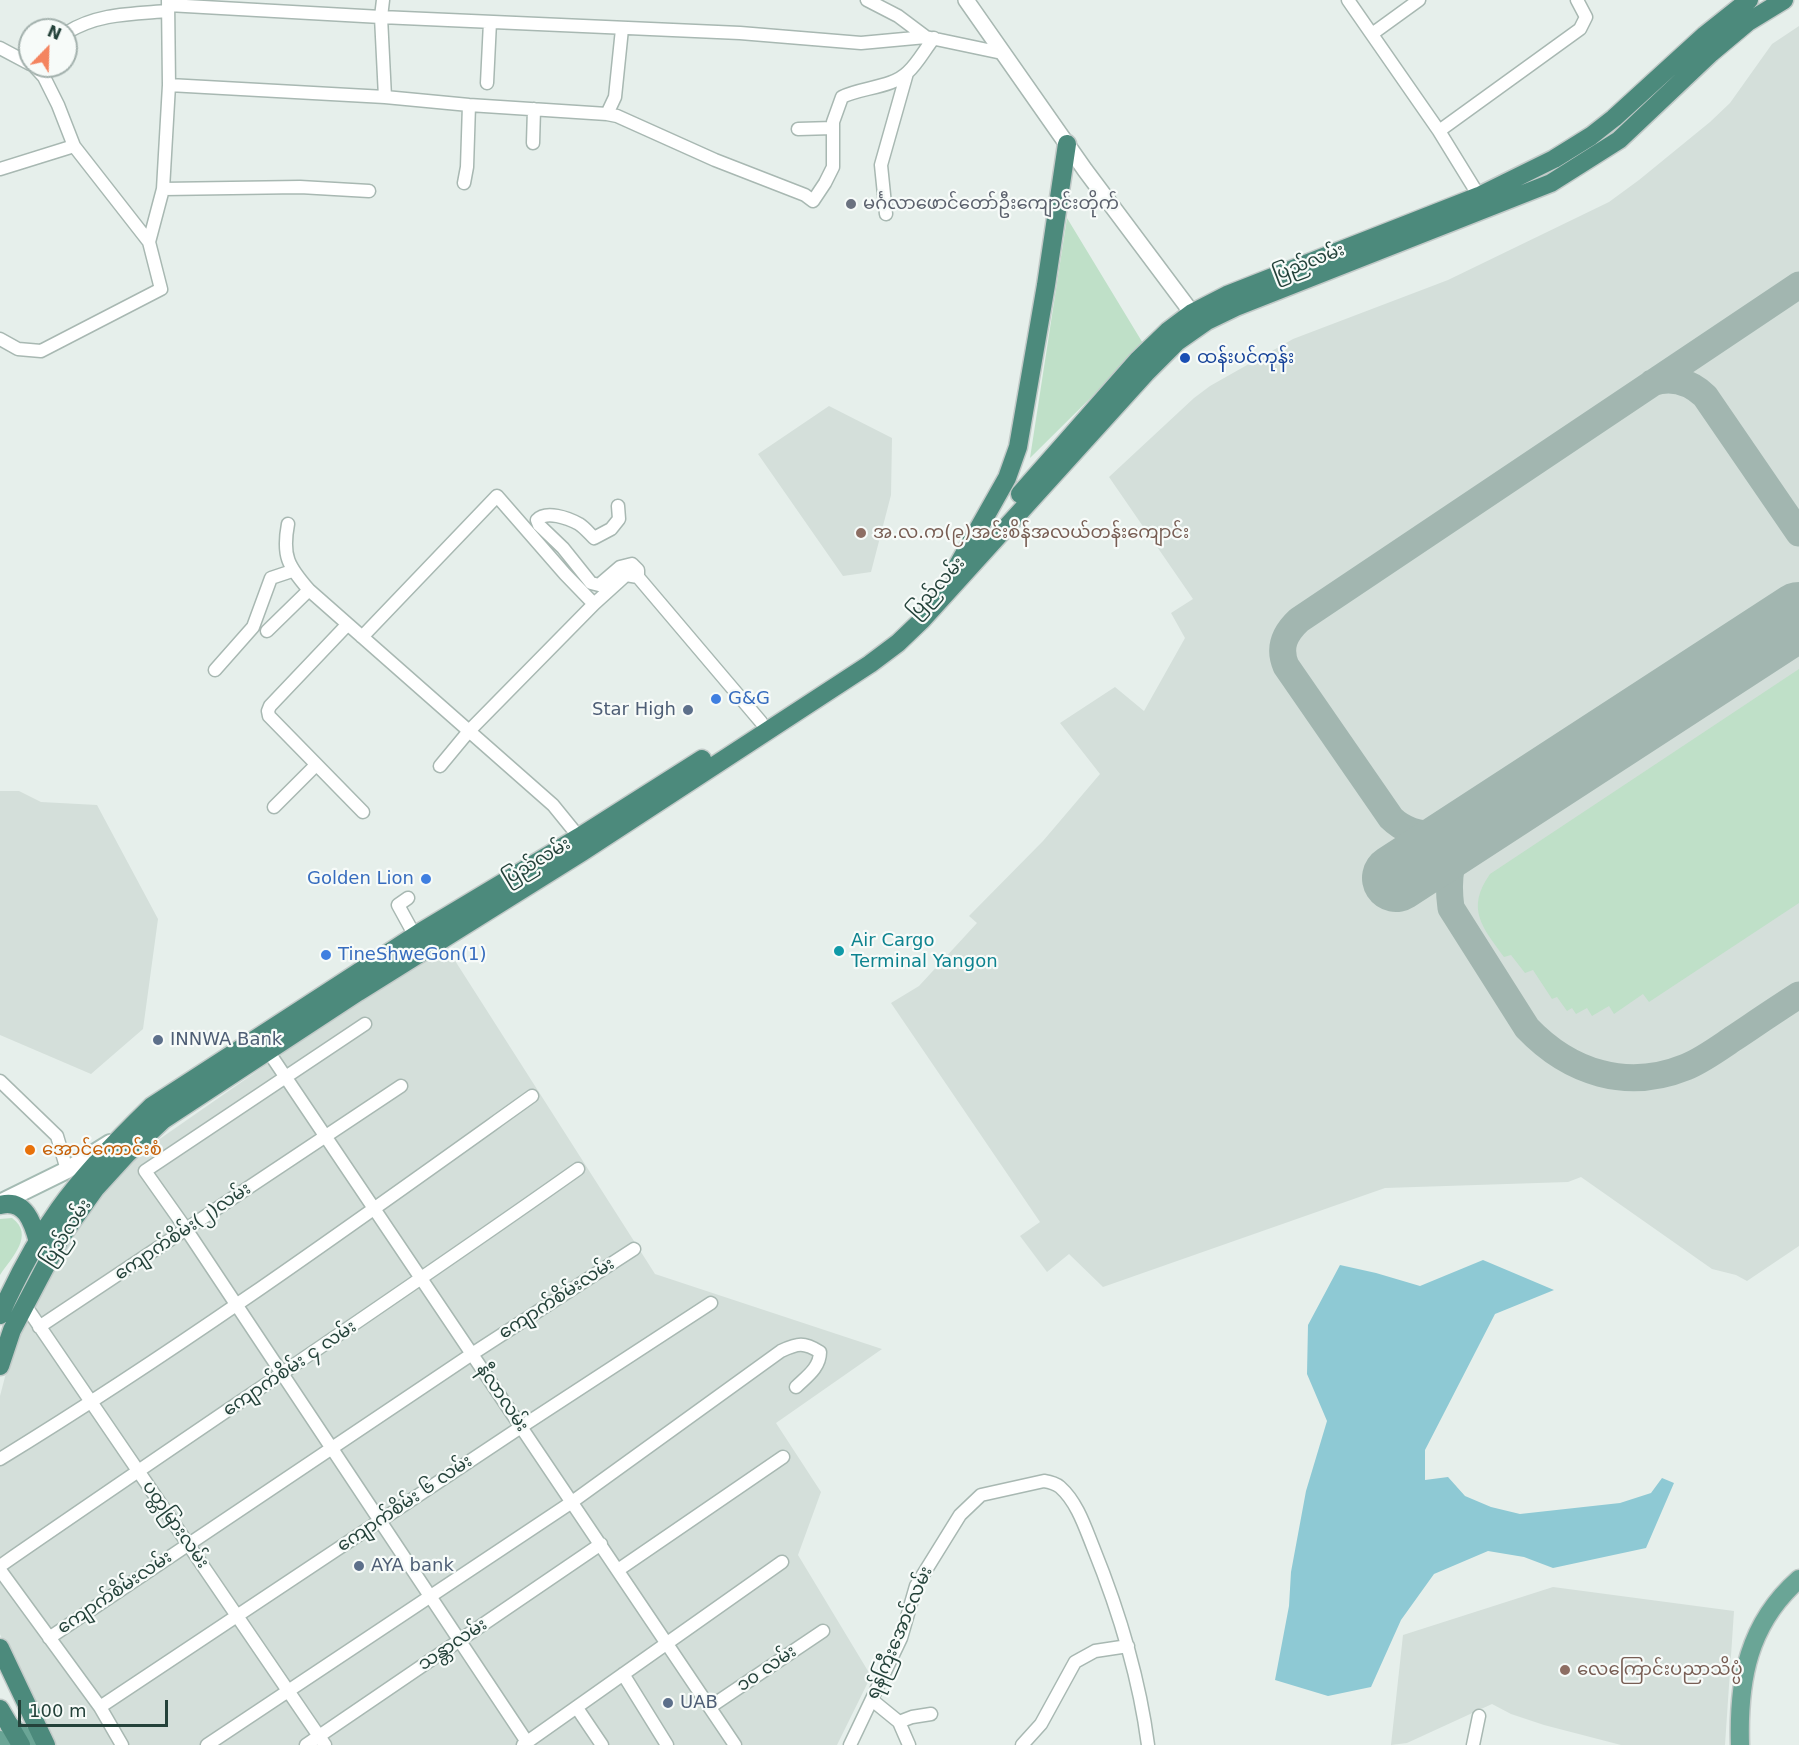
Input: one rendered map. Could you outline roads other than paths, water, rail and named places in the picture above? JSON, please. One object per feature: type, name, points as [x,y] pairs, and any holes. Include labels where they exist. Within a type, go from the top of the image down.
[{"type":"highway","name":"ပြည်လမ်း","points":[[79,1176],[127,1154],[163,1120],[358,992],[582,852],[870,664],[898,643],[922,620],[1197,319],[1227,295],[1479,196],[1554,159],[1591,136],[1614,118],[1705,35],[1749,0]]},
{"type":"highway","name":"ပြည်လမ်း","points":[[0,1366],[12,1330],[25,1305],[59,1209],[79,1176],[152,1106],[415,936],[579,837],[865,656],[916,613],[1138,360],[1168,331],[1236,307],[1551,183],[1619,140],[1748,22],[1784,0]]},
{"type":"highway","points":[[958,565],[1006,478],[1018,447],[1067,144]]},
{"type":"highway","points":[[0,1204],[17,1206],[30,1215],[46,1245]]},
{"type":"highway","name":"ပြည်လမ်း","points":[[0,1315],[46,1245]]},
{"type":"highway","points":[[0,1648],[46,1745]]},
{"type":"highway","points":[[2,1723],[21,1745]]},
{"type":"main road","name":"ပြည်လမ်း","points":[[120,1137],[163,1120]]},
{"type":"main road","points":[[0,1204],[79,1176]]},
{"type":"main road","points":[[1740,1745],[1739,1709],[1746,1663],[1757,1633],[1766,1617],[1799,1579]]},
{"type":"main road","points":[[1751,1745],[1752,1688],[1756,1666],[1773,1624],[1799,1591]]},
{"type":"main road","points":[[2,1723],[3,1745]]},
{"type":"main road","points":[[2,1723],[36,1745]]},
{"type":"street","points":[[383,0],[381,17],[385,97]]},
{"type":"street","points":[[867,0],[930,38]]},
{"type":"street","points":[[891,0],[908,23]]},
{"type":"street","points":[[966,0],[1067,144],[1197,319]]},
{"type":"street","points":[[1348,0],[1439,131],[1479,196]]},
{"type":"street","points":[[1372,34],[1419,0]]},
{"type":"street","points":[[1439,131],[1580,29],[1586,17],[1577,0]]},
{"type":"street","points":[[149,242],[163,189],[169,85],[168,5]]},
{"type":"street","points":[[78,26],[90,20],[168,5],[622,29],[741,33],[861,44],[930,38],[1002,53]]},
{"type":"street","points":[[487,83],[490,22]]},
{"type":"street","points":[[607,114],[615,97],[622,29]]},
{"type":"street","points":[[886,214],[881,165],[907,74],[930,38]]},
{"type":"street","points":[[0,48],[18,58]]},
{"type":"street","points":[[169,85],[385,97],[607,114],[617,116],[715,160],[805,195],[813,201],[833,166],[833,122],[842,97],[853,91],[888,82],[907,74]]},
{"type":"street","points":[[0,339],[18,349],[41,351],[161,289],[149,242],[74,146],[44,78]]},
{"type":"street","points":[[464,183],[467,167],[469,105]]},
{"type":"street","points":[[533,143],[534,109]]},
{"type":"street","points":[[798,129],[833,128]]},
{"type":"street","points":[[0,169],[74,146]]},
{"type":"street","points":[[163,189],[300,187],[369,191]]},
{"type":"street","points":[[362,637],[497,496],[594,604]]},
{"type":"street","points":[[618,506],[620,519],[611,529],[594,538],[580,524],[548,514],[541,515],[537,520],[591,583],[600,585],[620,567],[632,564],[638,570],[638,577]]},
{"type":"street","points":[[288,524],[284,544],[292,571],[309,590],[553,805],[579,837]]},
{"type":"street","points":[[214,670],[253,627],[271,578],[292,571]]},
{"type":"street","points":[[440,766],[469,731],[594,604],[626,575],[638,577],[761,722]]},
{"type":"street","points":[[267,631],[309,590]]},
{"type":"street","points":[[347,625],[268,711],[269,716],[363,812]]},
{"type":"street","points":[[274,807],[316,765]]},
{"type":"street","points":[[408,898],[398,905],[415,936]]},
{"type":"street","points":[[365,1024],[144,1171],[236,1304],[525,1744],[782,1562]]},
{"type":"street","name":"နီလာလမ်း","points":[[268,1051],[735,1745]]},
{"type":"street","points":[[0,1081],[57,1136],[79,1176]]},
{"type":"street","name":"ကျောက်စိမ်း(၂)လမ်း","points":[[39,1327],[401,1086]]},
{"type":"street","points":[[0,1459],[91,1403],[375,1209],[532,1096]]},
{"type":"street","name":"ကျောက်စိမ်း ၄ လမ်း","points":[[0,1566],[422,1279],[579,1169]]},
{"type":"street","name":"ကျောက်စိမ်းလမ်း","points":[[49,1638],[472,1354],[634,1249]]},
{"type":"street","name":"ကျောက်စိမ်း ၆ လမ်း","points":[[100,1707],[521,1426],[711,1303]]},
{"type":"street","name":"ပတ္တမြားလမ်း","points":[[25,1305],[322,1740]]},
{"type":"street","points":[[207,1745],[572,1502],[781,1351],[795,1344],[808,1345],[820,1352],[820,1357],[817,1366],[796,1387]]},
{"type":"street","points":[[618,1570],[783,1457]]},
{"type":"street","name":"ရန်ကြီးအောင်လမ်း","points":[[849,1745],[901,1638],[916,1586],[960,1515],[981,1495],[1044,1481],[1053,1482],[1060,1488],[1082,1520],[1109,1587],[1128,1646],[1140,1695],[1148,1745]]},
{"type":"street","name":"သန္တာလမ်း","points":[[306,1745],[322,1740],[458,1641],[600,1544]]},
{"type":"street","points":[[0,1570],[100,1707],[123,1745]]},
{"type":"street","name":"၁၀ လမ်း","points":[[710,1707],[824,1631]]},
{"type":"street","points":[[1023,1745],[1041,1724],[1075,1662],[1095,1651],[1128,1646]]},
{"type":"street","points":[[623,1674],[667,1745]]},
{"type":"street","points":[[872,1700],[899,1722],[909,1745]]},
{"type":"street","points":[[577,1707],[602,1745]]},
{"type":"street","points":[[899,1722],[931,1714]]},
{"type":"street","points":[[1473,1745],[1479,1716]]},
{"type":"water","points":[[1483,1260],[1554,1290],[1495,1314],[1425,1450],[1425,1480],[1448,1477],[1465,1496],[1491,1507],[1520,1514],[1620,1503],[1651,1493],[1662,1478],[1674,1483],[1646,1548],[1553,1568],[1524,1557],[1488,1551],[1434,1574],[1401,1620],[1371,1687],[1328,1696],[1275,1680],[1289,1606],[1291,1572],[1306,1491],[1327,1421],[1307,1374],[1308,1325],[1340,1265],[1420,1286]]},
{"type":"place","name":"မင်္ဂလာဖောင်တော်ဦးကျောင်းတိုက်","points":[[851,204]]},
{"type":"place","name":"ထန်းပင်ကုန်း","points":[[1185,358]]},
{"type":"place","name":"အ.လ.က(၉)အင်းစိန်အလယ်တန်းကျောင်း","points":[[861,533]]},
{"type":"place","name":"G&G","points":[[716,699]]},
{"type":"place","name":"Star High","points":[[688,710]]},
{"type":"place","name":"Golden Lion","points":[[426,879]]},
{"type":"place","name":"Air Cargo Terminal Yangon","points":[[839,951]]},
{"type":"place","name":"TineShweGon(1)","points":[[326,955]]},
{"type":"place","name":"INNWA Bank","points":[[158,1040]]},
{"type":"place","name":"အောင်ကောင်းစံ","points":[[30,1150]]},
{"type":"place","name":"AYA bank","points":[[359,1566]]},
{"type":"place","name":"လေကြောင်းပညာသိပ္ပံ","points":[[1565,1670]]},
{"type":"place","name":"UAB","points":[[668,1703]]}]
